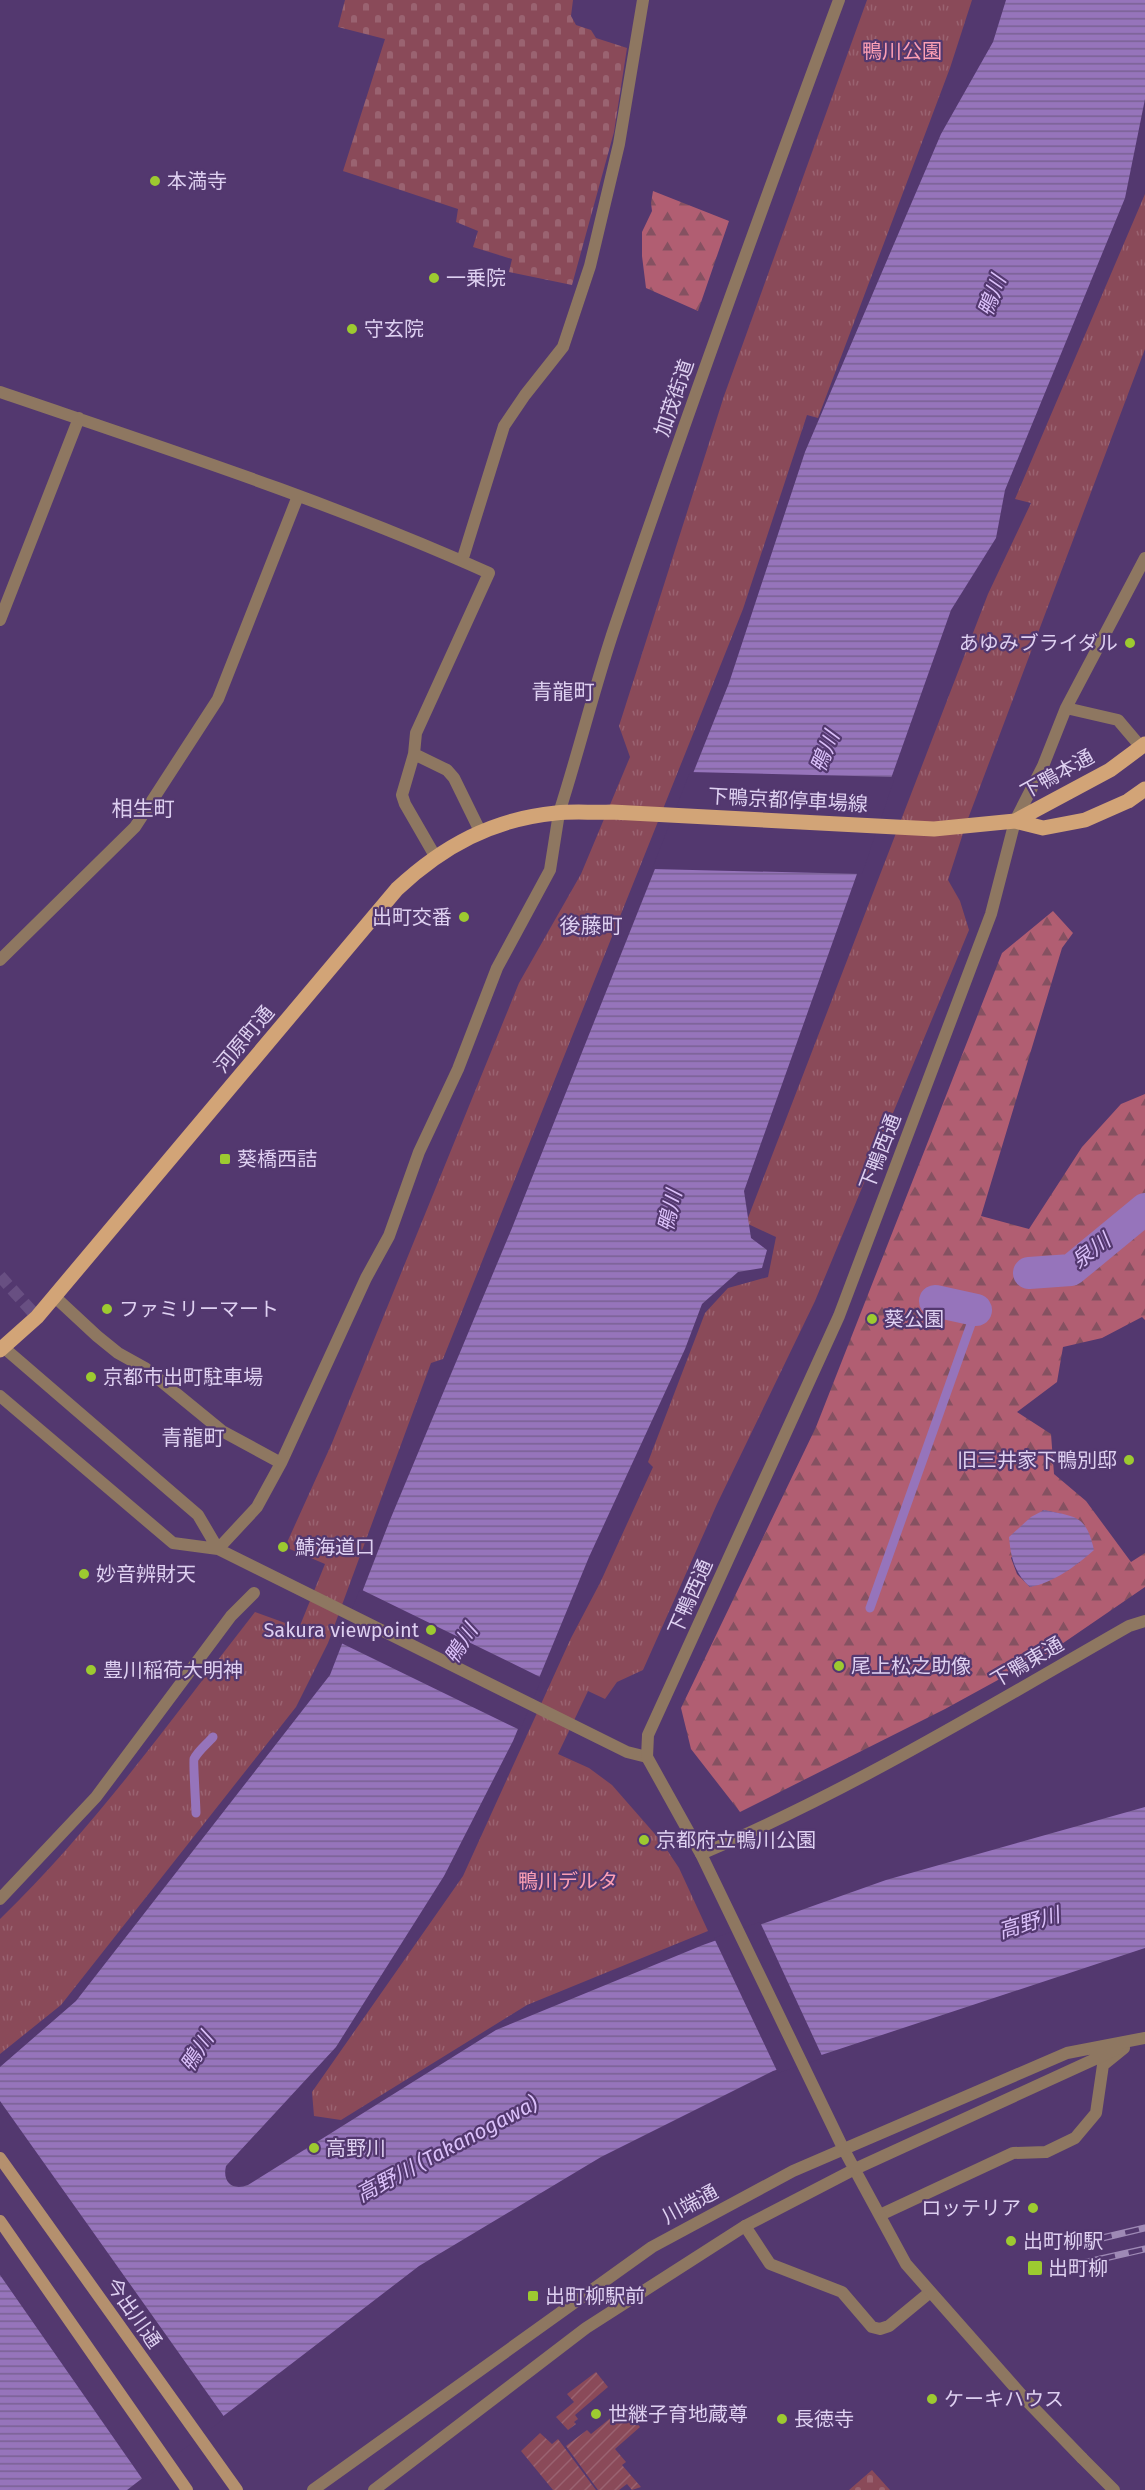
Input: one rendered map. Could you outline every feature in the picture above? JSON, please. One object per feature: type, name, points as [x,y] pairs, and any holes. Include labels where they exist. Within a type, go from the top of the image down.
[{"type":"main road","name":"下鴨本通","points":[[1015,821],[1110,770],[1143,745]]},
{"type":"main road","name":"下鴨本通","points":[[1015,821],[1044,828],[1085,820],[1128,801],[1145,789]]},
{"type":"main road","name":"下鴨京都停車場線","points":[[559,813],[612,812],[934,829],[1015,821]]},
{"type":"main road","name":"河原町通","points":[[2,1349],[38,1317],[385,902],[413,873],[435,856],[480,831],[503,823],[559,813]]},
{"type":"main road","name":"今出川通","points":[[0,2158],[237,2490]]},
{"type":"main road","points":[[0,2221],[187,2490]]},
{"type":"street","points":[[462,561],[504,426],[563,347],[590,266],[619,144],[643,0]]},
{"type":"street","name":"加茂街道","points":[[218,1549],[257,1507],[281,1463],[366,1278],[389,1236],[419,1152],[458,1069],[497,968],[550,870],[559,813],[614,629],[758,218],[839,0]]},
{"type":"street","points":[[0,392],[298,496],[489,573],[416,733],[414,754],[402,795],[435,856]]},
{"type":"street","points":[[0,620],[79,418]]},
{"type":"street","points":[[0,960],[135,827],[218,699],[298,496]]},
{"type":"street","name":"下鴨西通","points":[[647,1757],[648,1735],[839,1316],[991,914],[1015,821],[1043,766],[1066,708],[1145,558]]},
{"type":"street","points":[[1066,708],[1118,720],[1143,745]]},
{"type":"street","points":[[414,754],[447,770],[454,778],[480,831]]},
{"type":"street","points":[[55,1297],[118,1353],[145,1368],[222,1431],[281,1463]]},
{"type":"street","points":[[2,1349],[198,1515],[218,1549]]},
{"type":"street","points":[[0,1396],[173,1543],[218,1549],[627,1752],[647,1757],[701,1854],[843,2148],[906,2264],[929,2293],[1026,2400],[1114,2490]]},
{"type":"street","points":[[0,1899],[96,1797],[231,1616],[254,1593]]},
{"type":"street","points":[[1129,1626],[1145,1614]]},
{"type":"street","name":"下鴨東通","points":[[701,1854],[853,1780],[953,1727],[1129,1626],[1145,1621]]},
{"type":"street","name":"川端通","points":[[313,2490],[652,2247],[793,2171],[1067,2053],[1145,2038]]},
{"type":"street","points":[[880,2215],[1013,2153],[1046,2152],[1075,2138],[1095,2113],[1103,2065],[1132,2042]]},
{"type":"street","name":"川端通","points":[[374,2490],[586,2328],[745,2226],[855,2169],[1132,2042]]},
{"type":"street","points":[[745,2226],[770,2264],[842,2292],[872,2327],[889,2326],[929,2293]]},
{"type":"green space","points":[[345,0],[573,0],[571,16],[576,25],[591,30],[596,38],[627,48],[614,132],[572,285],[509,272],[512,259],[473,247],[478,231],[456,222],[458,209],[343,171],[385,39],[338,27]]},
{"type":"green space","name":"鴨川公園","points":[[867,0],[972,0],[950,68],[818,418],[807,415],[743,609],[443,1359],[431,1363],[328,1643],[296,1707],[61,2005],[0,2054],[0,1919],[69,1847],[101,1809],[255,1612],[299,1628],[325,1564],[285,1547],[332,1443],[519,983],[581,874],[630,757],[619,726],[724,396]]},
{"type":"green space","points":[[653,191],[729,221],[698,311],[646,288],[642,232],[652,211]]},
{"type":"green space","name":"鴨川デルタ","points":[[1145,194],[1145,349],[966,824],[948,880],[960,901],[969,930],[815,1301],[717,1504],[643,1670],[617,1682],[605,1699],[588,1691],[558,1754],[589,1768],[612,1785],[661,1841],[679,1868],[708,1931],[527,2005],[341,2120],[314,2116],[312,2092],[463,1876],[571,1638],[600,1583],[653,1467],[648,1462],[705,1313],[728,1288],[768,1277],[776,1237],[746,1223],[988,594],[1031,503],[1015,499]]},
{"type":"green space","points":[[1053,911],[1073,933],[1062,948],[981,1216],[1029,1229],[1082,1147],[1121,1104],[1145,1094],[1145,1320],[1142,1317],[1102,1338],[1063,1347],[1057,1382],[1017,1412],[1051,1434],[1054,1474],[1086,1501],[1131,1562],[1145,1553],[1145,1587],[1053,1650],[945,1709],[740,1812],[691,1749],[681,1708],[816,1427],[1002,953]],"holes":[[[1043,1510],[1062,1514],[1080,1562],[1030,1587],[1017,1574],[1011,1558]]]},
{"type":"green space","points":[[596,2372],[608,2387],[575,2415],[578,2419],[574,2422],[576,2424],[568,2430],[556,2417],[574,2402],[567,2394]]},
{"type":"green space","points":[[624,2407],[640,2427],[615,2449],[626,2462],[622,2465],[641,2487],[632,2490],[627,2484],[619,2490],[598,2490],[566,2446],[587,2430],[591,2434]]},
{"type":"green space","points":[[540,2433],[552,2444],[558,2439],[596,2490],[553,2490],[521,2451]]},
{"type":"green space","points":[[872,2470],[890,2490],[849,2490]]},
{"type":"water","points":[[1006,0],[1145,0],[1145,99],[1125,198],[1005,490],[996,538],[951,610],[744,1191],[751,1238],[767,1250],[762,1268],[738,1272],[702,1304],[685,1349],[589,1557],[513,1741],[444,1876],[336,2047],[226,2166],[227,2181],[238,2187],[248,2185],[496,2030],[703,1945],[886,1880],[1145,1807],[1145,1948],[773,2071],[601,2157],[419,2266],[127,2490],[0,2490],[0,2067],[76,2001],[330,1675],[390,1520],[512,1228],[729,683],[805,452],[941,134],[993,42]]},
{"type":"water","points":[[1044,1510],[1071,1516],[1083,1523],[1094,1550],[1064,1573],[1047,1582],[1030,1587],[1020,1576],[1014,1564],[1009,1537],[1031,1517]]},
{"type":"pier","points":[[690,772],[895,777],[862,874],[652,869]]},
{"type":"pier","points":[[360,1589],[542,1678],[520,1730],[339,1642]]},
{"type":"pier","points":[[760,1922],[823,2058],[778,2073],[714,1938]]},
{"type":"pier","points":[[0,2101],[225,2418],[143,2480],[0,2275]]},
{"type":"waterway","name":"泉川","points":[[1029,1273],[1071,1270],[1145,1209]]},
{"type":"waterway","name":"泉川","points":[[935,1301],[976,1310]]},
{"type":"waterway","points":[[870,1608],[976,1310]]},
{"type":"waterway","points":[[196,1813],[194,1759],[213,1737]]},
{"type":"tunnel","points":[[0,1276],[37,1317]]},
{"type":"railway","points":[[1098,2239],[1145,2228]]},
{"type":"railway","points":[[1074,2265],[1145,2249]]},
{"type":"place","name":"本満寺","points":[[155,181]]},
{"type":"place","name":"一乗院","points":[[434,278]]},
{"type":"place","name":"守玄院","points":[[352,329]]},
{"type":"place","name":"あゆみブライダル","points":[[1130,643]]},
{"type":"place","name":"出町交番","points":[[464,917]]},
{"type":"place","name":"葵橋西詰","points":[[225,1159]]},
{"type":"place","name":"ファミリーマート","points":[[107,1309]]},
{"type":"place","name":"葵公園","points":[[872,1319]]},
{"type":"place","name":"京都市出町駐車場","points":[[91,1377]]},
{"type":"place","name":"旧三井家下鴨別邸","points":[[1129,1460]]},
{"type":"place","name":"鯖海道口","points":[[283,1547]]},
{"type":"place","name":"妙音辨財天","points":[[84,1574]]},
{"type":"place","name":"Sakura viewpoint","points":[[431,1630]]},
{"type":"place","name":"尾上松之助像","points":[[839,1666]]},
{"type":"place","name":"豊川稲荷大明神","points":[[91,1670]]},
{"type":"place","name":"京都府立鴨川公園","points":[[644,1840]]},
{"type":"place","name":"高野川","points":[[314,2148]]},
{"type":"place","name":"ロッテリア","points":[[1033,2208]]},
{"type":"place","name":"出町柳駅","points":[[1011,2241]]},
{"type":"place","name":"出町柳","points":[[1035,2268]]},
{"type":"place","name":"出町柳駅前","points":[[533,2296]]},
{"type":"place","name":"ケーキハウス","points":[[932,2399]]},
{"type":"place","name":"世継子育地蔵尊","points":[[596,2414]]},
{"type":"place","name":"長徳寺","points":[[782,2419]]},
{"type":"district","name":"青龍町","points":[[563,692]]},
{"type":"district","name":"相生町","points":[[143,809]]},
{"type":"district","name":"後藤町","points":[[591,926]]},
{"type":"district","name":"青龍町","points":[[193,1438]]},
{"type":"water label","name":"鴨川","points":[[992,296]]},
{"type":"water label","name":"鴨川","points":[[825,752]]},
{"type":"water label","name":"鴨川","points":[[670,1211]]},
{"type":"water label","name":"鴨川","points":[[461,1644]]},
{"type":"water label","name":"鴨川","points":[[197,2052]]},
{"type":"water label","name":"高野川 (Takanogawa)","points":[[447,2149]]}]
